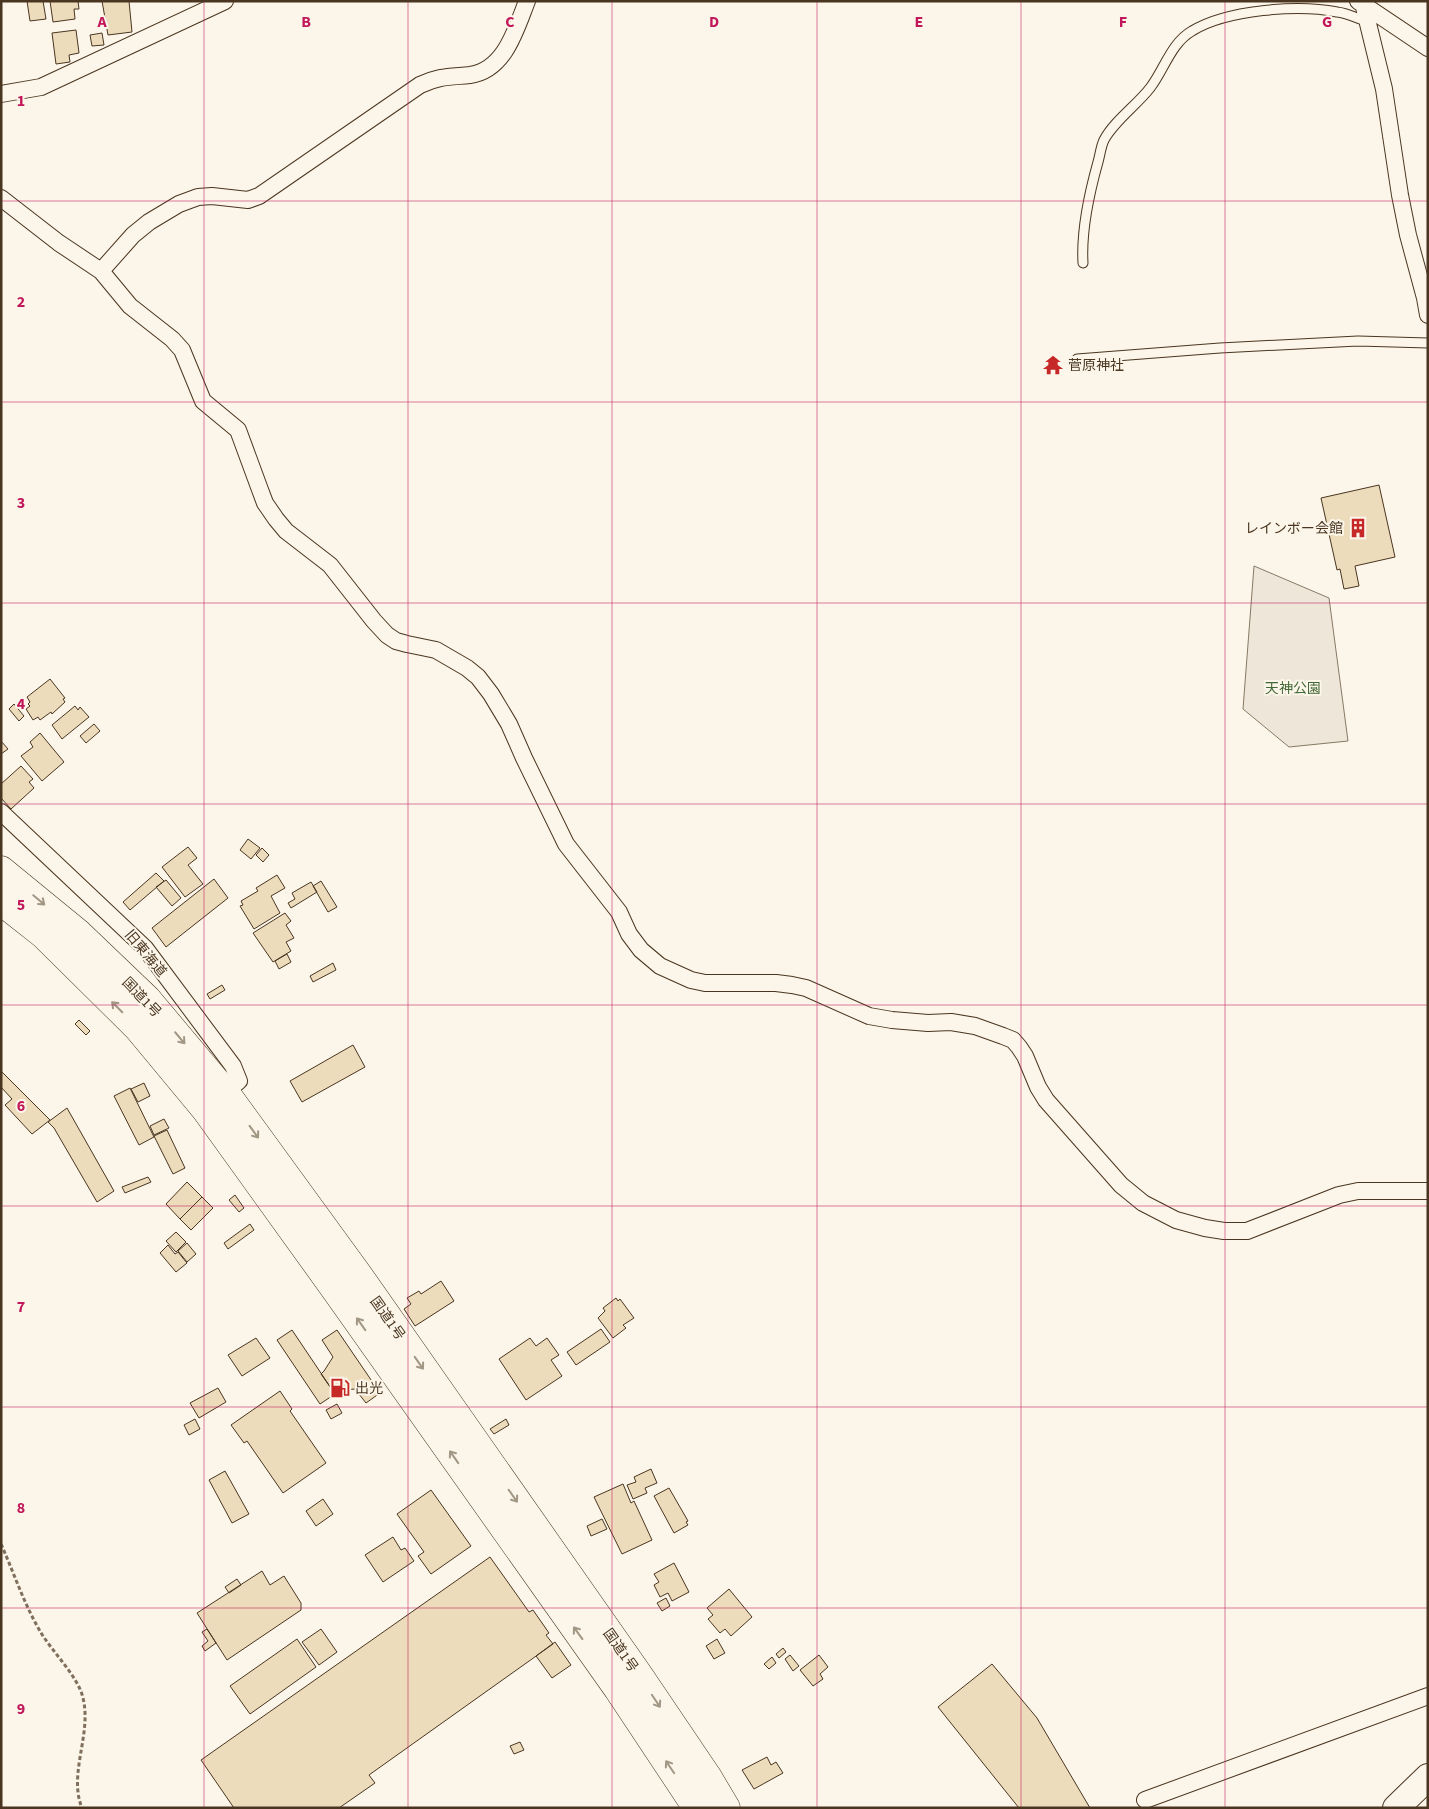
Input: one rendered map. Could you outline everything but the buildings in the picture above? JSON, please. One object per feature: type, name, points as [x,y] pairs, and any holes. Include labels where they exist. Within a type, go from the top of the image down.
[{"type":"highway","name":"国道1号","points":[[1,870],[78,933],[147,999],[215,1101],[337,1292],[431,1401]]},
{"type":"highway","name":"国道1号","points":[[1,902],[44,935],[215,1101],[359,1276],[431,1401],[628,1681],[696,1791],[726,1808]]},
{"type":"highway","points":[[337,1292],[359,1276]]},
{"type":"main road","points":[[1396,1808],[1428,1777]]},
{"type":"street","points":[[1,94],[41,87],[225,1]]},
{"type":"street","points":[[101,270],[133,235],[149,222],[179,204],[198,197],[212,196],[248,200],[259,196],[420,85],[434,78],[472,75],[487,69],[499,59],[506,48],[527,1]]},
{"type":"street","points":[[1360,2],[1384,89],[1400,195],[1428,315]]},
{"type":"street","points":[[1360,2],[1428,48]]},
{"type":"street","points":[[1,198],[59,243],[101,270],[130,306],[172,339],[182,350],[203,401],[238,430],[265,503],[286,531],[330,565],[387,635],[396,641],[436,650],[454,659],[472,673],[491,694],[509,724],[566,844],[619,912],[629,934],[641,950],[660,966],[678,975],[705,983],[776,983],[792,985],[806,988],[869,1016],[928,1023],[951,1022],[975,1026],[1013,1040],[1025,1056],[1038,1087],[1046,1100],[1121,1185],[1143,1203],[1176,1220],[1204,1228],[1224,1231],[1247,1231],[1348,1193],[1358,1191],[1428,1191]]},
{"type":"street","name":"旧東海道","points":[[1,812],[145,948],[234,1066],[239,1081],[215,1101]]},
{"type":"street","points":[[1144,1800],[1428,1696]]},
{"type":"lane","points":[[1083,263],[1082,249],[1085,217],[1104,140],[1150,88],[1178,43],[1191,31],[1220,19],[1239,14],[1300,9],[1338,12],[1366,21]]},
{"type":"lane","points":[[1078,359],[1220,348],[1358,341],[1428,343]]},
{"type":"path","points":[[1,1544],[40,1632],[78,1686],[83,1698],[85,1722],[76,1791],[82,1808]]},
{"type":"green space","name":"天神公園","points":[[1254,566],[1329,598],[1348,741],[1289,747],[1243,709]]},
{"type":"place","name":"菅原神社","points":[[1053,365]]},
{"type":"place","name":"レインボー会館","points":[[1358,528]]},
{"type":"place","name":"出光","points":[[340,1388]]}]
